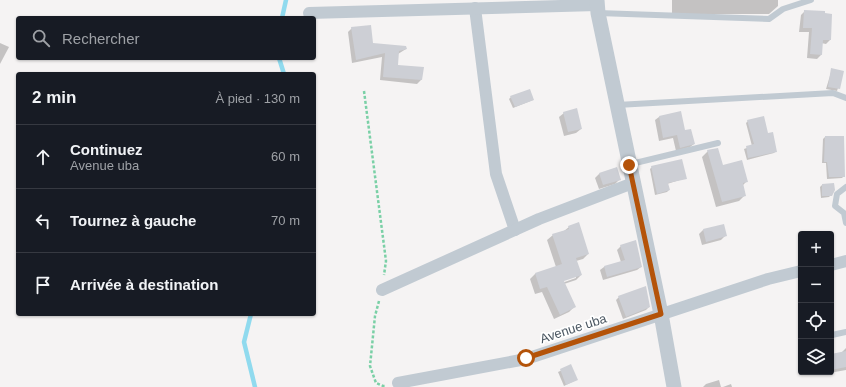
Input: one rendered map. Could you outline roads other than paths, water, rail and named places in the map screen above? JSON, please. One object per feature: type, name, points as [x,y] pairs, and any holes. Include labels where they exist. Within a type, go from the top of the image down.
[{"type":"street","points":[[309,14],[475,8],[597,6],[661,314],[674,387]]},
{"type":"street","points":[[475,8],[496,174],[516,230]]},
{"type":"street","points":[[382,290],[539,219],[633,183]]},
{"type":"street","points":[[834,264],[846,261]]},
{"type":"street","name":"Avenue uba","points":[[398,383],[526,358],[768,279],[798,273]]},
{"type":"lane","points":[[597,6],[769,19],[783,9],[812,0]]},
{"type":"lane","points":[[617,105],[833,92],[846,98]]},
{"type":"lane","points":[[629,165],[718,143]]},
{"type":"lane","points":[[846,187],[837,194],[835,206],[844,213],[846,223]]},
{"type":"lane","points":[[834,335],[846,332]]},
{"type":"waterway","points":[[282,16],[286,0]]},
{"type":"waterway","points":[[280,60],[283,72]]},
{"type":"waterway","points":[[250,316],[244,342],[255,387]]}]
